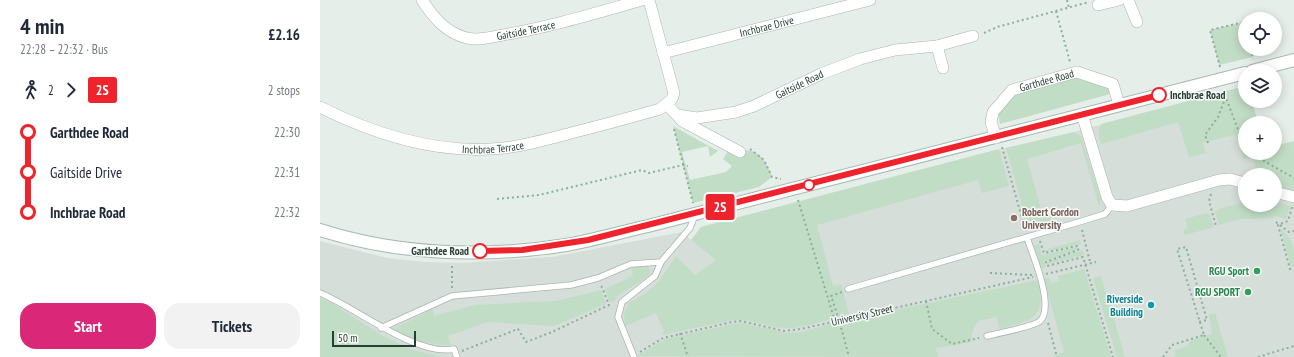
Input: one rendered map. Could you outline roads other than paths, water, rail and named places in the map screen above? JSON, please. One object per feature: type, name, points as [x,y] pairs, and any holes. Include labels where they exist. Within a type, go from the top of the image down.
[{"type":"street","name":"Gaitside Terrace","points":[[422,0],[432,16],[443,26],[456,34],[469,39],[485,39],[534,30],[642,0]]},
{"type":"street","points":[[649,0],[674,93],[672,99],[667,104],[682,121],[743,149]]},
{"type":"street","name":"Inchbrae Drive","points":[[663,53],[870,0]]},
{"type":"street","points":[[1098,5],[1118,0]]},
{"type":"street","points":[[1128,0],[1136,22]]},
{"type":"street","name":"Gaitside Road","points":[[677,115],[697,118],[736,112],[754,106],[821,74],[860,59],[895,50],[937,46],[973,36]]},
{"type":"street","points":[[937,46],[943,68]]},
{"type":"street","points":[[1260,64],[1294,60]]},
{"type":"street","name":"Garthdee Road","points":[[996,138],[991,122],[993,112],[1012,90],[1073,73],[1077,72],[1113,84],[1119,105]]},
{"type":"street","points":[[320,230],[392,248],[453,251],[522,250],[564,245],[695,214],[996,138],[1082,114],[1238,75]]},
{"type":"street","name":"Inchbrae Terrace","points":[[320,107],[350,122],[384,134],[436,146],[470,149],[504,148],[538,142],[660,109],[667,104]]},
{"type":"street","points":[[1082,114],[1107,197],[1112,205],[1127,206],[1219,180],[1230,179],[1238,181]]},
{"type":"street","points":[[1282,195],[1294,201]]},
{"type":"lane","points":[[848,289],[1105,214],[1112,205]]},
{"type":"lane","points":[[634,356],[618,317],[622,302],[655,276],[661,262],[690,228],[695,214]]},
{"type":"lane","points":[[986,336],[1039,322],[1045,314],[1046,300],[1040,275],[1027,238]]},
{"type":"lane","points":[[381,328],[452,296],[571,285],[598,278],[631,264],[661,262]]},
{"type":"lane","points":[[320,293],[414,345],[444,352],[454,348],[456,355]]},
{"type":"place","name":"Inchbrae Road","points":[[1159,95]]},
{"type":"place","name":"Robert Gordon University","points":[[1014,218]]},
{"type":"place","name":"Garthdee Road","points":[[480,251]]},
{"type":"place","name":"RGU Sport","points":[[1257,271]]},
{"type":"place","name":"RGU SPORT","points":[[1248,292]]},
{"type":"place","name":"Riverside Building","points":[[1151,305]]}]
